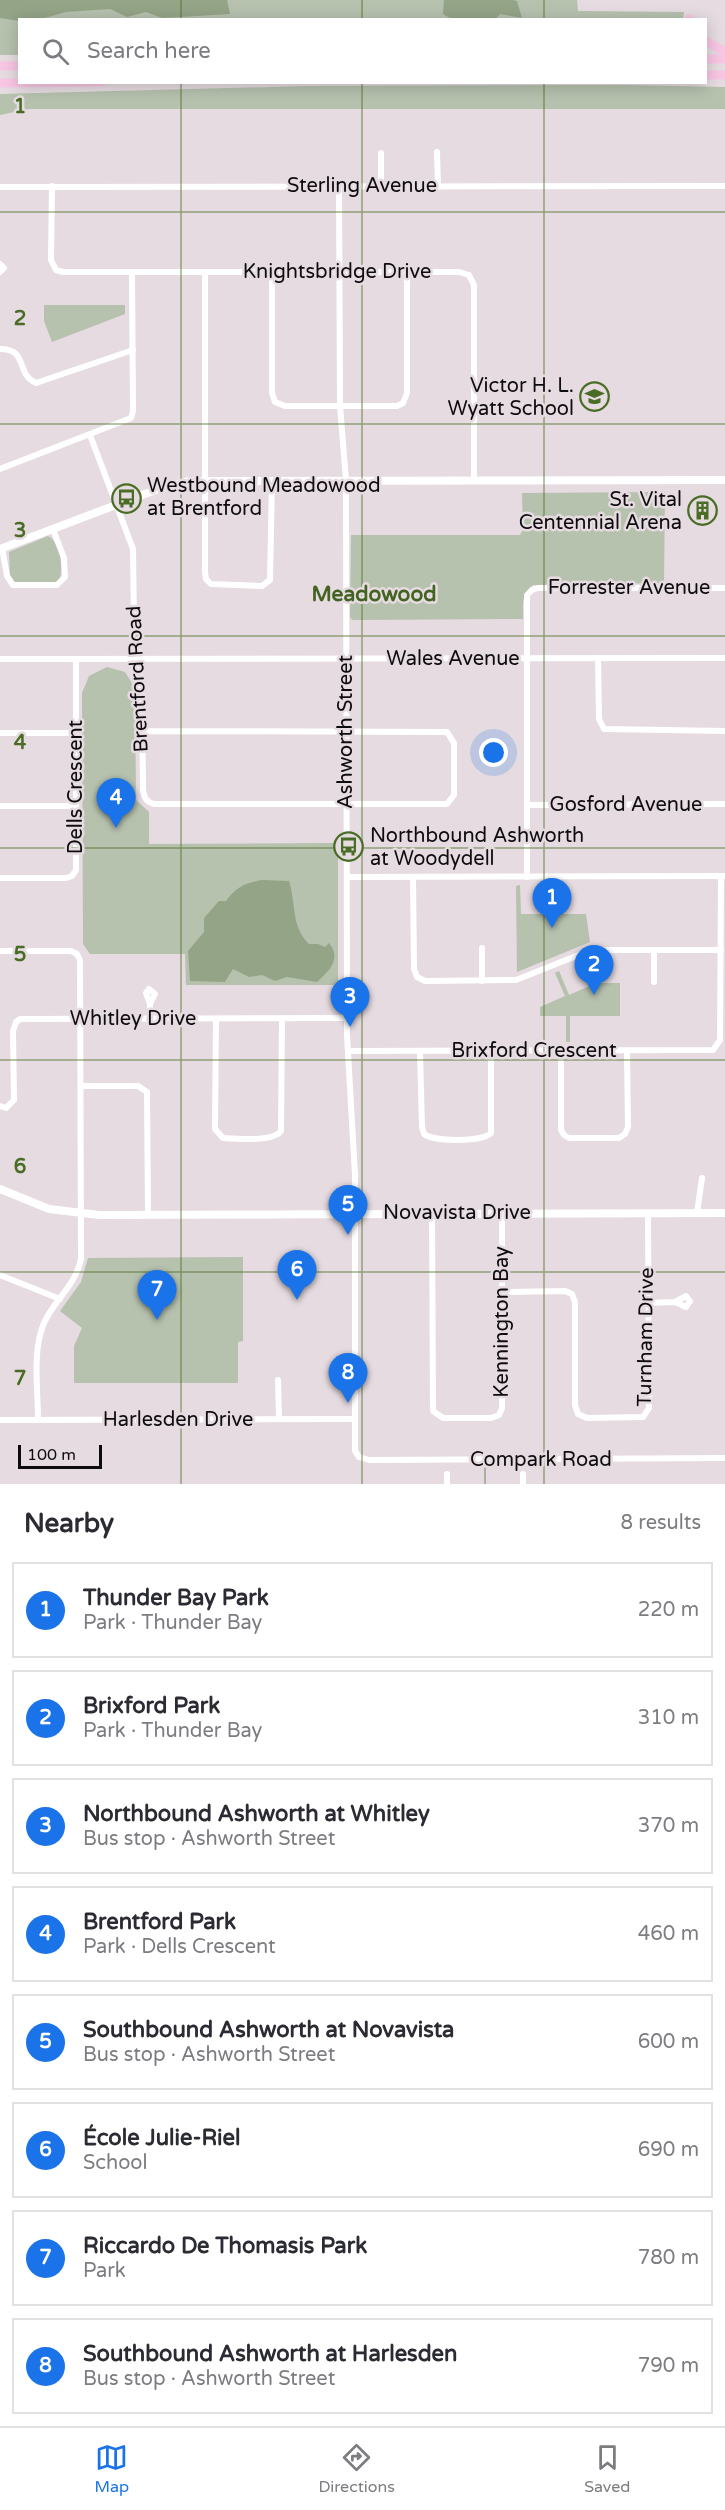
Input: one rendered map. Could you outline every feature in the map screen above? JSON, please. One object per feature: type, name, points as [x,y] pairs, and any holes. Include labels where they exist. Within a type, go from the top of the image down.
[{"type":"main road","points":[[707,42],[725,52]]},
{"type":"main road","points":[[707,59],[725,59]]},
{"type":"main road","points":[[0,66],[18,66]]},
{"type":"main road","points":[[707,75],[725,75]]},
{"type":"main road","points":[[0,83],[18,83]]},
{"type":"street","points":[[437,152],[438,186]]},
{"type":"street","points":[[381,153],[381,186]]},
{"type":"street","name":"Knightsbridge Drive","points":[[52,186],[51,260],[54,268],[63,272],[463,272],[469,275],[474,281],[474,481]]},
{"type":"street","name":"Ashworth Street","points":[[339,186],[340,406],[346,482],[347,1018],[355,1214],[355,1451],[358,1456]]},
{"type":"street","name":"Sterling Avenue","points":[[0,187],[725,186]]},
{"type":"street","points":[[0,264],[4,268],[0,272]]},
{"type":"street","points":[[0,469],[131,418],[132,272]]},
{"type":"street","points":[[205,272],[205,572],[208,582],[218,586],[262,586],[270,580],[272,481]]},
{"type":"street","points":[[272,272],[273,399],[282,406],[397,406],[406,400],[407,272]]},
{"type":"street","points":[[3,349],[17,353],[28,379],[36,383],[133,350]]},
{"type":"street","name":"Brentford Road","points":[[90,435],[133,549],[136,659],[141,683],[144,798],[151,804],[346,804]]},
{"type":"street","points":[[53,529],[65,562],[64,577],[57,585],[13,585],[7,576],[1,549],[53,529],[117,505],[169,485],[205,481],[725,480]]},
{"type":"street","name":"Forrester Avenue","points":[[527,877],[527,598],[535,589],[725,588]]},
{"type":"street","points":[[598,658],[598,719],[604,729],[725,730]]},
{"type":"street","name":"Wales Avenue","points":[[0,659],[725,658]]},
{"type":"street","name":"Dells Crescent","points":[[0,878],[66,878],[74,874],[76,867],[76,659]]},
{"type":"street","points":[[142,731],[447,732],[454,743],[454,795],[447,804],[346,804]]},
{"type":"street","points":[[0,733],[76,733]]},
{"type":"street","name":"Gosford Avenue","points":[[527,805],[725,804]]},
{"type":"street","points":[[0,806],[76,806]]},
{"type":"street","points":[[346,877],[723,876],[721,950],[590,951],[520,979],[425,981],[416,975],[414,965],[413,877]]},
{"type":"street","points":[[482,948],[482,981]]},
{"type":"street","points":[[654,950],[654,982]]},
{"type":"street","name":"Brixford Crescent","points":[[348,1051],[711,1050],[718,1046],[720,1040],[721,950]]},
{"type":"street","points":[[0,951],[70,951],[77,954],[80,960],[80,1265],[72,1283],[50,1312],[40,1335],[38,1419]]},
{"type":"street","points":[[150,1004],[150,1019]]},
{"type":"street","points":[[216,1019],[215,1129],[223,1138],[272,1138],[281,1131],[282,1018]]},
{"type":"street","name":"Whitley Drive","points":[[0,1106],[6,1108],[14,1100],[13,1031],[16,1022],[25,1019],[347,1018]]},
{"type":"street","points":[[420,1051],[422,1132],[426,1137],[433,1139],[483,1138],[491,1132],[491,1051]]},
{"type":"street","points":[[561,1051],[561,1130],[564,1136],[569,1138],[619,1138],[625,1134],[628,1127],[627,1051]]},
{"type":"street","points":[[81,1086],[138,1086],[147,1092],[148,1214]]},
{"type":"street","points":[[697,1213],[702,1178]]},
{"type":"street","name":"Novavista Drive","points":[[0,1189],[42,1207],[81,1214],[725,1213]]},
{"type":"street","name":"Kennington Bay","points":[[432,1213],[432,1408],[440,1418],[492,1419],[500,1413],[502,1213]]},
{"type":"street","name":"Turnham Drive","points":[[502,1292],[565,1291],[572,1294],[575,1302],[575,1405],[578,1414],[587,1418],[640,1418],[647,1413],[648,1213]]},
{"type":"street","points":[[0,1275],[60,1299]]},
{"type":"street","points":[[648,1303],[675,1302]]},
{"type":"street","points":[[278,1380],[279,1419]]},
{"type":"street","name":"Harlesden Drive","points":[[0,1420],[355,1419]]},
{"type":"street","name":"Compark Road","points":[[358,1456],[369,1460],[725,1458]]},
{"type":"street","points":[[447,1474],[447,1484]]},
{"type":"street","points":[[523,1474],[523,1484]]},
{"type":"green space","points":[[0,0],[577,0],[578,11],[684,12],[683,18],[18,18],[18,55],[0,55]]},
{"type":"green space","points":[[0,0],[227,0],[230,14],[162,18],[146,12],[127,17],[110,9],[66,12],[45,18],[18,18],[18,21],[0,18]]},
{"type":"green space","points":[[444,0],[513,0],[517,1],[522,18],[500,14],[497,18],[452,18],[443,14]]},
{"type":"green space","points":[[308,86],[725,87],[725,109],[29,109],[0,115],[0,94]]},
{"type":"green space","points":[[44,305],[125,305],[125,314],[52,342],[44,321]]},
{"type":"green space","points":[[665,492],[664,583],[533,585],[526,592],[523,619],[352,620],[350,617],[351,535],[520,535],[523,530],[522,493]]},
{"type":"green space","points":[[48,536],[55,543],[60,555],[60,578],[57,582],[14,582],[10,576],[9,552]]},
{"type":"green space","points":[[107,667],[125,672],[135,688],[136,800],[149,812],[149,844],[338,843],[338,985],[186,985],[185,954],[90,954],[83,944],[82,693],[89,676]]},
{"type":"green space","points":[[262,880],[289,881],[299,930],[303,937],[309,944],[325,947],[329,943],[333,949],[334,959],[329,969],[317,982],[287,977],[275,981],[262,975],[249,977],[233,969],[225,982],[190,981],[188,951],[204,932],[204,918],[219,901],[226,901],[237,889]]},
{"type":"green space","points":[[520,885],[521,914],[586,914],[590,942],[517,972],[516,886]]},
{"type":"green space","points":[[559,971],[569,995],[596,983],[620,983],[620,1016],[570,1016],[570,1042],[566,1042],[566,1016],[540,1016],[540,1007],[565,996],[555,973]]},
{"type":"green space","points":[[243,1257],[243,1341],[238,1342],[238,1383],[74,1383],[74,1346],[82,1328],[60,1311],[81,1282],[88,1258]]},
{"type":"waterway","points":[[485,1468],[485,1484]]},
{"type":"place","name":"Victor H. L. Wyatt School","points":[[595,397]]},
{"type":"place","name":"Westbound Meadowood at Brentford","points":[[126,498]]},
{"type":"place","name":"St. Vital Centennial Arena","points":[[703,511]]},
{"type":"place","name":"Brentford Park","points":[[116,828]]},
{"type":"place","name":"Northbound Ashworth at Woodydell","points":[[349,847]]},
{"type":"place","name":"Thunder Bay Park","points":[[552,928]]},
{"type":"place","name":"Brixford Park","points":[[594,995]]},
{"type":"place","name":"Northbound Ashworth at Whitley","points":[[350,1027]]},
{"type":"place","name":"Southbound Ashworth at Novavista","points":[[348,1235]]},
{"type":"place","name":"École Julie-Riel","points":[[297,1300]]},
{"type":"place","name":"Riccardo De Thomasis Park","points":[[157,1320]]},
{"type":"place","name":"Southbound Ashworth at Harlesden","points":[[348,1403]]},
{"type":"district","name":"Meadowood","points":[[374,594]]}]
